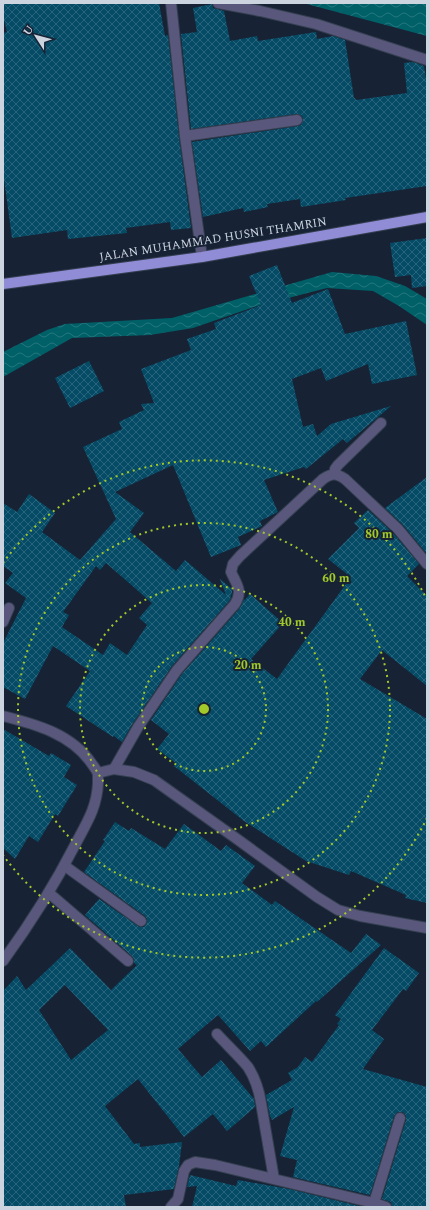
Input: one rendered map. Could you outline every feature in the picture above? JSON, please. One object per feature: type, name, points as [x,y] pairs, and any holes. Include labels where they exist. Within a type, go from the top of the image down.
[{"type":"main road","name":"JALAN MUHAMMAD HUSNI THAMRIN","points":[[4,282],[202,256],[427,217]]},
{"type":"street","points":[[172,3],[185,136],[202,256]]},
{"type":"street","points":[[218,3],[316,24],[427,60]]},
{"type":"street","points":[[185,136],[297,120]]},
{"type":"street","points":[[335,474],[338,465],[381,423]]},
{"type":"street","points":[[114,769],[138,726],[177,670],[239,598],[239,589],[231,572],[234,564],[240,556],[329,474],[340,475],[345,479],[398,529],[427,564]]},
{"type":"street","points":[[3,622],[9,608]]},
{"type":"street","points":[[3,716],[39,726],[71,742],[88,758],[98,773],[97,796],[91,816],[49,893],[3,961]]},
{"type":"street","points":[[98,773],[114,769],[134,772],[154,780],[317,897],[338,910],[360,916],[427,928]]},
{"type":"street","points":[[65,866],[140,921]]},
{"type":"street","points":[[49,893],[128,961]]},
{"type":"street","points":[[217,1034],[247,1067],[259,1090],[274,1179]]},
{"type":"street","points":[[374,1203],[400,1118]]},
{"type":"street","points":[[171,1207],[178,1199],[184,1171],[195,1162],[215,1165],[386,1207]]},
{"type":"water","points":[[303,3],[427,3],[427,36]]},
{"type":"water","points":[[332,272],[376,276],[405,286],[427,299],[427,325],[373,291],[327,288],[257,306],[193,328],[150,335],[72,338],[3,377],[3,352],[47,330],[65,324],[172,318]]},
{"type":"building","points":[[3,3],[159,3],[165,36],[168,35],[191,228],[171,230],[170,222],[126,228],[127,233],[68,239],[67,230],[12,238],[3,179],[3,33],[7,32],[3,16]]},
{"type":"building","points":[[212,4],[213,8],[224,11],[230,41],[257,36],[258,41],[316,32],[317,39],[333,36],[345,40],[354,98],[356,100],[407,93],[404,63],[413,62],[424,66],[427,86],[427,186],[345,198],[346,200],[301,207],[300,199],[267,204],[268,207],[244,212],[243,208],[203,217],[192,142],[298,126],[301,125],[303,119],[302,116],[296,114],[191,129],[181,34],[197,32],[193,8]]},
{"type":"building","points":[[427,238],[427,286],[412,288],[411,275],[395,277],[390,243]]},
{"type":"building","points":[[277,265],[292,303],[328,289],[345,334],[406,321],[417,375],[372,384],[368,364],[326,381],[321,368],[292,379],[303,427],[313,424],[317,436],[331,424],[391,406],[347,443],[343,439],[306,469],[304,467],[264,480],[278,512],[260,521],[262,526],[238,537],[241,545],[211,557],[173,465],[115,492],[144,513],[130,532],[176,571],[185,560],[226,595],[220,579],[232,589],[230,600],[172,666],[133,723],[122,742],[66,706],[90,671],[53,646],[25,699],[3,687],[3,643],[26,598],[5,583],[13,573],[3,566],[3,503],[17,512],[29,494],[55,513],[42,532],[80,560],[116,519],[83,447],[122,429],[119,422],[144,410],[141,404],[154,403],[141,369],[191,350],[187,339],[216,329],[214,323],[261,305],[249,276]],"holes":[[[106,563],[152,603],[139,618],[147,625],[127,655],[110,643],[103,655],[62,627],[69,615],[63,612],[96,566],[100,570]]]},
{"type":"building","points":[[89,361],[104,391],[70,408],[55,378]]},
{"type":"building","points":[[427,477],[427,554],[403,525],[385,508]]},
{"type":"building","points":[[368,510],[393,533],[419,564],[407,576],[427,596],[427,686],[382,650],[360,679],[427,719],[427,903],[405,898],[406,895],[351,871],[349,875],[306,861],[244,821],[174,766],[176,763],[157,749],[169,734],[151,720],[182,674],[240,608],[244,599],[245,600],[250,594],[283,623],[251,659],[277,679],[351,577],[328,559],[359,528],[354,523]]},
{"type":"building","points":[[3,729],[49,756],[51,753],[71,765],[64,777],[77,785],[58,816],[55,814],[38,842],[29,836],[15,859],[3,848]]},
{"type":"building","points":[[115,822],[129,831],[131,828],[165,849],[184,824],[221,851],[226,845],[255,866],[242,883],[272,905],[275,901],[351,953],[366,934],[381,945],[317,1002],[316,1001],[266,1047],[261,1041],[250,1051],[218,1015],[178,1049],[202,1077],[221,1060],[254,1099],[255,1107],[227,1131],[213,1114],[184,1137],[138,1079],[105,1106],[134,1144],[140,1143],[140,1147],[182,1142],[174,1189],[124,1195],[126,1207],[3,1207],[3,991],[17,976],[26,990],[70,948],[111,990],[137,965],[134,963],[132,956],[85,915],[99,899],[138,926],[144,927],[147,922],[145,916],[84,872],[105,841],[103,840]],"holes":[[[65,985],[108,1030],[71,1060],[39,1010]]]},
{"type":"building","points":[[384,948],[419,973],[406,991],[403,989],[372,1030],[384,1039],[363,1069],[427,1087],[427,1207],[392,1207],[391,1202],[382,1199],[406,1120],[404,1113],[398,1112],[394,1116],[370,1195],[293,1177],[297,1160],[280,1156],[294,1107],[272,1120],[266,1095],[292,1080],[288,1073],[298,1067],[305,1057],[312,1062],[339,1025],[337,1024],[341,1019],[335,1015]]},
{"type":"building","points":[[190,1175],[236,1186],[238,1180],[289,1189],[363,1207],[192,1207],[197,1186],[187,1187]]}]
